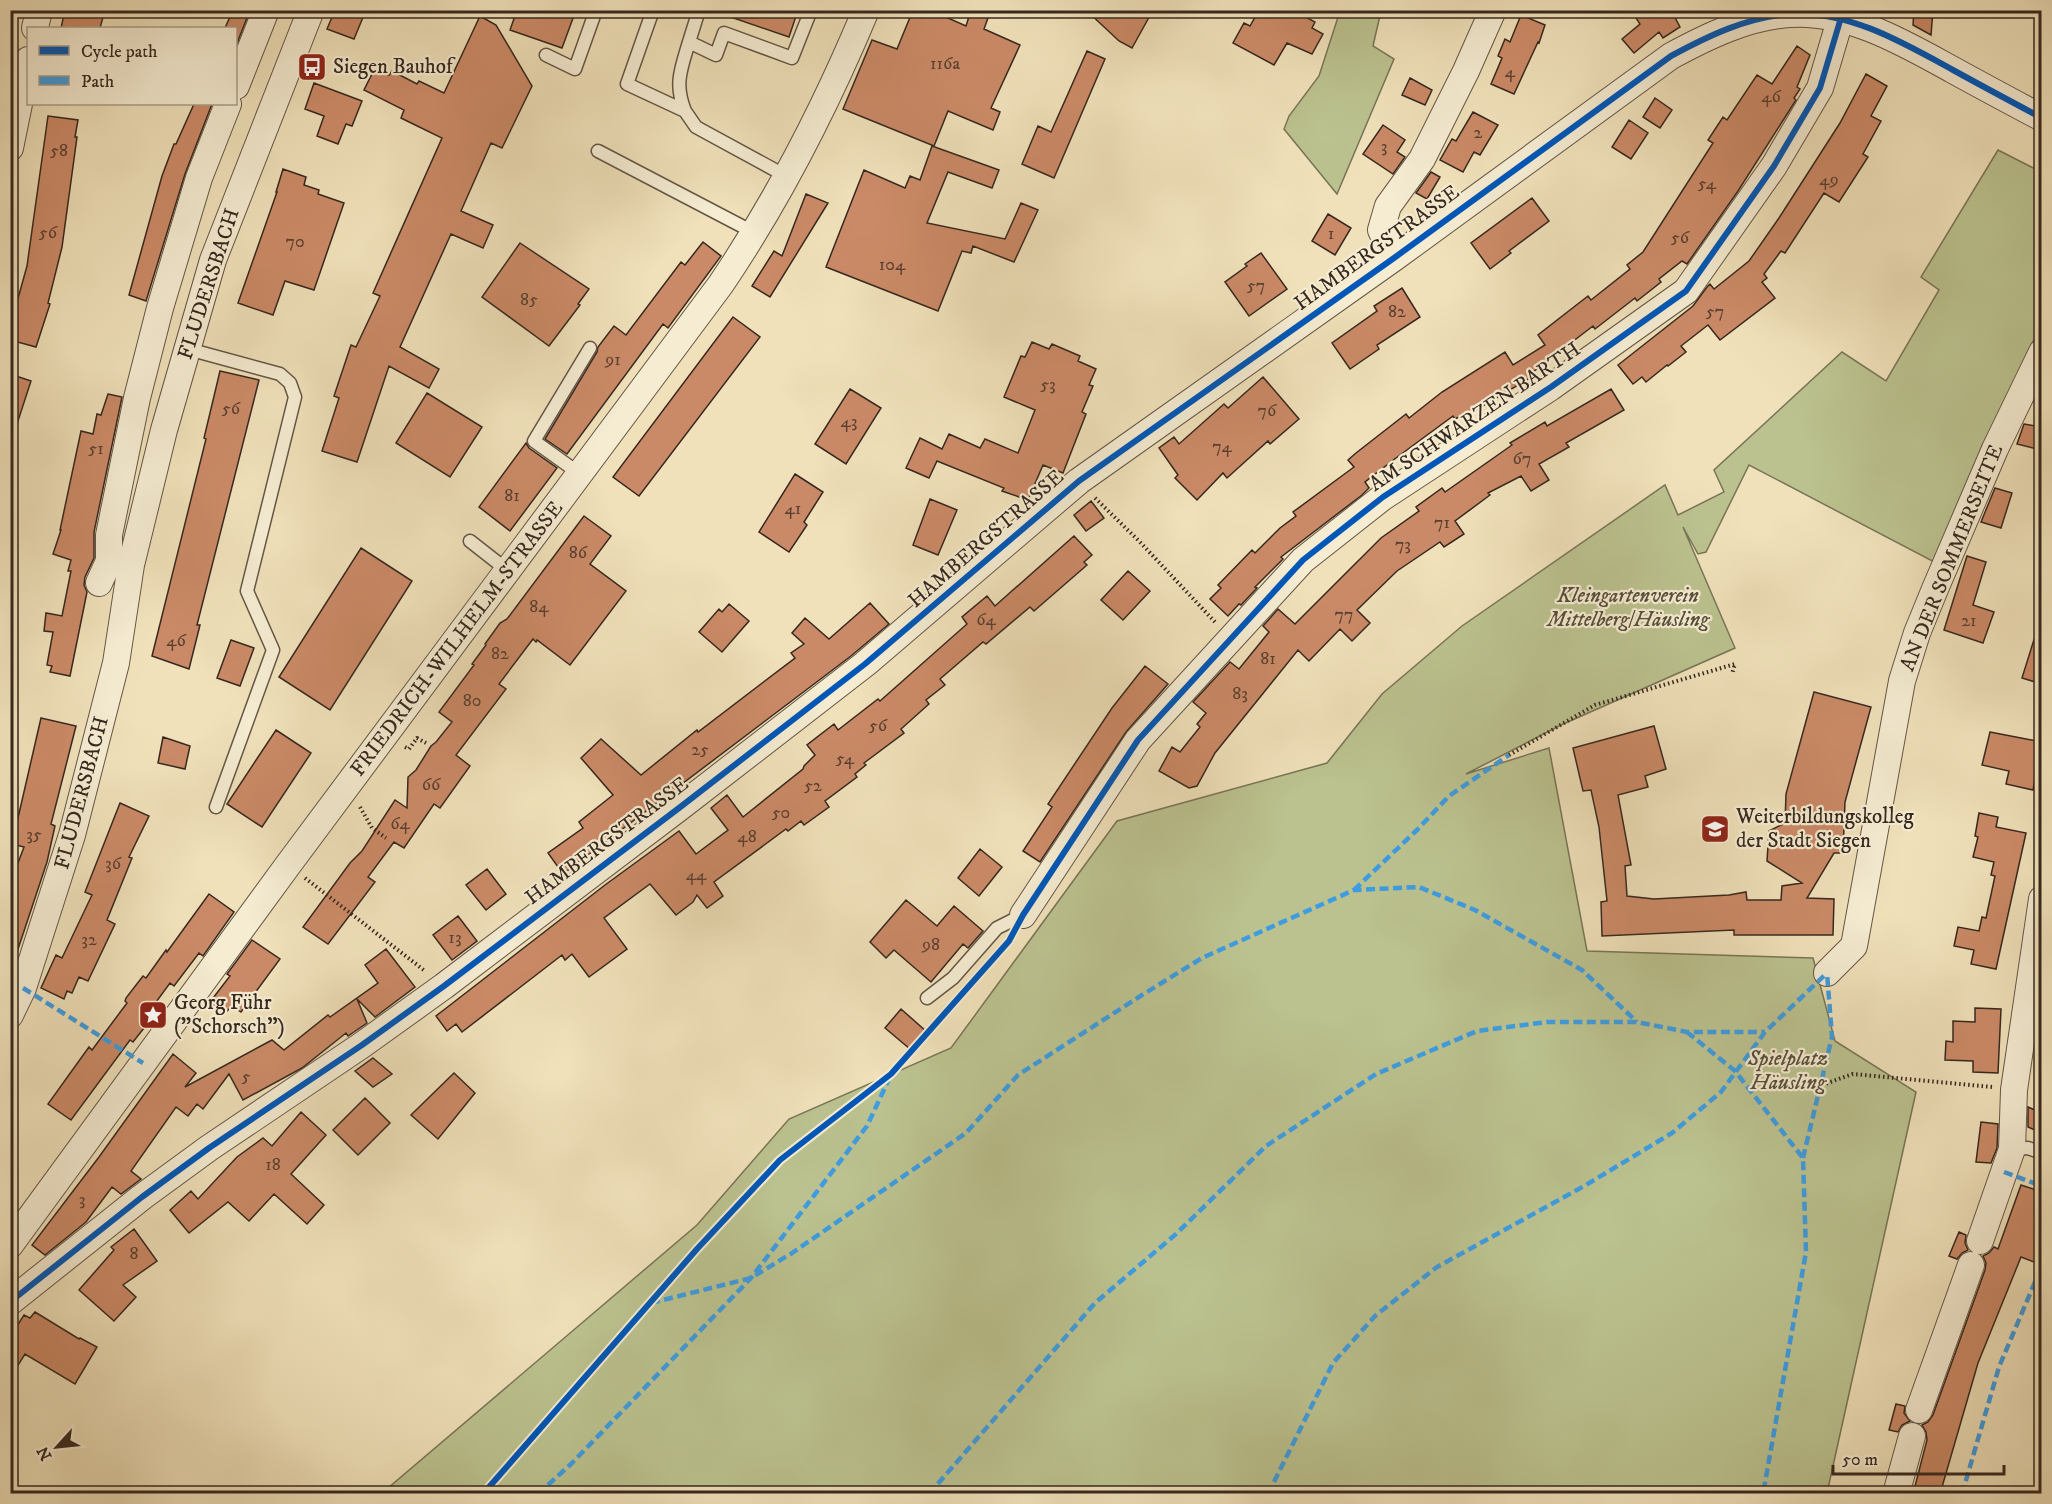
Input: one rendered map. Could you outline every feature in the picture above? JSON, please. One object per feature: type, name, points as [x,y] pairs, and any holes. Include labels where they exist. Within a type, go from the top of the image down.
[{"type":"street","points":[[35,27],[39,10]]},
{"type":"street","points":[[237,83],[266,10]]},
{"type":"street","name":"FLUDERSBACH","points":[[113,570],[164,430],[213,260],[311,10]]},
{"type":"street","name":"FRIEDRICH-WILHELM-STRASSE","points":[[10,1245],[288,865],[721,284],[755,234],[786,176],[841,69],[866,10]]},
{"type":"street","points":[[1394,258],[1381,230],[1388,206],[1422,159],[1493,10]]},
{"type":"street","name":"HAMBERGSTRASSE","points":[[10,1302],[151,1190],[444,986],[865,664],[1079,480],[1394,258],[1671,56],[1704,38],[1739,24],[1792,14],[1842,15],[1898,40],[2042,118]]},
{"type":"street","name":"AM SCHWARZEN BARTH","points":[[1023,915],[1138,740],[1303,560],[1383,497],[1551,387],[1686,291],[1774,166],[1820,88],[1842,15]]},
{"type":"street","points":[[10,148],[27,65]]},
{"type":"street","name":"FLUDERSBACH","points":[[10,1015],[23,988],[72,835],[116,663],[113,570],[109,535],[137,398],[160,308],[199,178],[228,105]]},
{"type":"street","name":"AN DER SOMMERSEITE","points":[[1827,973],[1854,946],[1902,681],[1917,633],[1995,449],[2042,352]]},
{"type":"street","points":[[1980,1241],[2012,1149],[2014,1090],[2042,899]]},
{"type":"street","points":[[1919,1410],[1971,1265]]},
{"type":"street","points":[[1896,1494],[1912,1436]]},
{"type":"lane","points":[[546,55],[575,69],[596,10]]},
{"type":"lane","points":[[653,10],[627,84],[685,111]]},
{"type":"lane","points":[[699,10],[679,75],[679,96],[685,111],[696,127],[786,176]]},
{"type":"lane","points":[[689,42],[716,55],[724,33],[792,58],[811,10]]},
{"type":"lane","points":[[598,151],[755,234]]},
{"type":"lane","points":[[580,474],[534,441],[590,348]]},
{"type":"lane","points":[[188,349],[280,374],[290,383],[295,397],[247,591],[273,650],[216,807]]},
{"type":"lane","points":[[470,541],[507,570]]},
{"type":"lane","points":[[927,998],[953,978],[997,928],[1023,915]]},
{"type":"lane","points":[[2012,1149],[2028,1148],[2042,1153]]},
{"type":"path","points":[[1109,513],[1147,549],[1201,607]]},
{"type":"path","points":[[1509,755],[1595,705],[1735,664],[1732,674]]},
{"type":"path","points":[[409,750],[417,738],[426,743]]},
{"type":"path","points":[[364,803],[360,807],[372,828],[386,838]]},
{"type":"path","points":[[288,865],[444,986]]},
{"type":"path","points":[[1822,1085],[1853,1074],[2014,1090]]},
{"type":"green space","points":[[1340,11],[1381,11],[1373,46],[1394,59],[1337,194],[1284,129],[1289,116],[1319,76]]},
{"type":"green space","points":[[1998,150],[2041,172],[2041,323],[1938,564],[1749,465],[1706,552],[1698,554],[1683,527],[1735,648],[1561,725],[1466,774],[1549,748],[1587,951],[1813,958],[1835,1041],[1916,1092],[1827,1493],[381,1494],[697,1225],[789,1119],[951,1048],[1117,821],[1327,763],[1382,694],[1462,626],[1665,485],[1678,515],[1724,492],[1714,470],[1842,352],[1886,381],[1939,290],[1921,277]]},
{"type":"building","points":[[65,10],[105,10],[100,27],[61,27]]},
{"type":"building","points":[[233,10],[250,10],[237,43],[237,27],[225,27]]},
{"type":"building","points":[[335,10],[366,10],[354,39],[327,29]]},
{"type":"building","points":[[517,10],[576,10],[562,48],[510,30]]},
{"type":"building","points":[[720,10],[798,10],[789,37],[719,13]]},
{"type":"building","points":[[913,10],[930,10],[966,26],[971,10],[989,15],[984,29],[1020,45],[991,108],[1000,112],[993,130],[948,111],[934,146],[843,109],[872,40],[897,49]]},
{"type":"building","points":[[1086,10],[1153,10],[1132,48],[1119,41]]},
{"type":"building","points":[[1259,10],[1293,10],[1315,22],[1312,28],[1323,34],[1312,54],[1287,43],[1274,65],[1233,43],[1244,23],[1250,26]]},
{"type":"building","points":[[1646,10],[1671,10],[1680,27],[1663,38],[1659,32],[1634,53],[1622,39],[1640,24],[1636,18]]},
{"type":"building","points":[[1914,10],[1933,10],[1931,35],[1913,25]]},
{"type":"building","points":[[1521,15],[1545,25],[1539,43],[1514,94],[1491,84],[1502,58],[1498,56],[1505,39],[1510,42]]},
{"type":"building","points":[[480,16],[496,25],[532,86],[502,148],[491,143],[461,211],[493,225],[483,248],[451,234],[400,347],[439,369],[429,388],[389,366],[357,462],[322,451],[339,398],[334,396],[351,345],[356,347],[380,296],[373,293],[442,138],[401,118],[404,110],[364,90],[374,70],[389,75],[392,71],[417,84],[419,81],[444,93]]},
{"type":"building","points":[[1797,46],[1810,55],[1797,87],[1800,89],[1794,98],[1796,100],[1738,191],[1687,264],[1682,261],[1659,279],[1661,282],[1637,301],[1635,298],[1595,329],[1593,326],[1533,372],[1535,375],[1466,416],[1465,414],[1455,419],[1453,416],[1396,458],[1365,482],[1369,488],[1362,495],[1281,557],[1283,559],[1255,587],[1257,588],[1228,616],[1210,599],[1221,588],[1218,585],[1252,550],[1255,553],[1280,528],[1296,516],[1293,512],[1354,467],[1348,460],[1356,453],[1406,414],[1409,418],[1442,392],[1505,352],[1513,365],[1545,345],[1538,335],[1588,296],[1591,300],[1630,269],[1627,265],[1643,252],[1713,143],[1708,140],[1723,117],[1727,120],[1757,75],[1772,84]]},
{"type":"building","points":[[1087,51],[1105,59],[1054,178],[1022,164],[1038,126],[1051,132]]},
{"type":"building","points":[[1866,74],[1887,86],[1871,116],[1881,121],[1863,154],[1868,157],[1839,202],[1824,193],[1785,253],[1781,251],[1764,274],[1767,278],[1762,282],[1775,298],[1720,340],[1708,325],[1681,346],[1686,352],[1646,382],[1642,377],[1633,384],[1618,365],[1693,306],[1710,284],[1714,289],[1749,261],[1840,123]]},
{"type":"building","points":[[1410,78],[1432,90],[1425,105],[1402,95]]},
{"type":"building","points":[[314,83],[362,101],[352,126],[346,124],[338,144],[317,136],[324,116],[305,109]]},
{"type":"building","points":[[1655,98],[1672,110],[1660,128],[1643,117]]},
{"type":"building","points":[[194,105],[212,105],[185,174],[146,301],[129,295],[162,176],[174,144]]},
{"type":"building","points":[[1473,112],[1498,125],[1480,155],[1474,152],[1463,172],[1440,160],[1452,139],[1456,141]]},
{"type":"building","points":[[48,116],[78,120],[62,247],[48,303],[50,304],[36,347],[10,340],[10,327],[27,266]]},
{"type":"building","points":[[1629,120],[1648,133],[1631,159],[1612,147]]},
{"type":"building","points":[[1383,125],[1405,140],[1397,152],[1405,157],[1393,174],[1363,154]]},
{"type":"building","points":[[932,146],[999,170],[992,188],[948,172],[927,223],[1005,239],[1021,203],[1038,210],[1014,262],[973,246],[971,253],[962,251],[938,311],[826,267],[864,170],[905,188],[910,176],[920,180]]},
{"type":"building","points":[[283,169],[306,177],[304,185],[319,190],[318,194],[344,203],[314,290],[285,281],[273,315],[238,303]]},
{"type":"building","points":[[1431,172],[1440,177],[1427,199],[1416,193]]},
{"type":"building","points":[[806,194],[828,203],[770,297],[752,286],[774,251],[782,256]]},
{"type":"building","points":[[1532,198],[1549,221],[1509,251],[1511,253],[1490,269],[1471,243]]},
{"type":"building","points":[[1328,214],[1351,228],[1335,255],[1312,241]]},
{"type":"building","points":[[703,242],[721,256],[668,328],[663,324],[567,454],[545,439],[598,347],[614,326],[626,335],[681,262],[685,265]]},
{"type":"building","points":[[520,243],[589,289],[578,304],[580,305],[549,346],[482,297]]},
{"type":"building","points":[[1261,253],[1287,289],[1249,316],[1225,282]]},
{"type":"building","points":[[1402,288],[1420,317],[1377,345],[1379,349],[1350,369],[1332,343],[1377,311],[1374,306]]},
{"type":"building","points":[[733,317],[760,337],[639,496],[613,477]]},
{"type":"building","points":[[1032,342],[1049,349],[1052,344],[1080,356],[1078,361],[1096,369],[1089,385],[1093,386],[1082,412],[1086,414],[1063,473],[1043,465],[1028,500],[1002,491],[1004,488],[937,461],[929,478],[906,468],[920,438],[942,449],[949,434],[980,448],[985,439],[1018,453],[1035,410],[1004,397],[1021,356],[1025,357]]},
{"type":"building","points":[[220,371],[259,380],[197,625],[200,625],[189,669],[152,656],[206,439],[204,438]]},
{"type":"building","points":[[10,374],[31,381],[14,433],[10,432]]},
{"type":"building","points":[[1263,377],[1299,419],[1270,444],[1268,441],[1227,478],[1223,473],[1197,500],[1175,478],[1178,475],[1159,448],[1174,437],[1179,444],[1224,404],[1228,408]]},
{"type":"building","points":[[850,389],[881,408],[846,464],[815,444]]},
{"type":"building","points":[[1611,389],[1624,410],[1566,443],[1569,447],[1539,464],[1549,480],[1531,491],[1521,476],[1488,493],[1490,495],[1455,521],[1464,534],[1444,547],[1440,542],[1397,571],[1357,610],[1370,623],[1352,641],[1340,629],[1309,661],[1298,650],[1215,753],[1197,786],[1189,788],[1159,771],[1172,747],[1180,752],[1200,727],[1197,724],[1206,713],[1193,702],[1230,662],[1239,669],[1269,632],[1263,626],[1278,609],[1295,624],[1381,538],[1419,511],[1416,507],[1442,488],[1445,492],[1512,445],[1510,443],[1545,422],[1547,426]]},
{"type":"building","points":[[427,393],[482,427],[450,477],[396,443]]},
{"type":"building","points":[[108,394],[122,397],[94,532],[94,558],[85,577],[84,585],[87,592],[70,676],[50,672],[52,666],[47,665],[53,632],[44,631],[46,613],[62,616],[71,571],[68,571],[71,560],[53,554],[61,530],[81,431],[93,434],[97,414],[101,415]]},
{"type":"building","points":[[2024,424],[2042,427],[2037,449],[2017,444]]},
{"type":"building","points":[[526,443],[529,448],[557,468],[510,531],[479,507]]},
{"type":"building","points":[[795,474],[823,492],[804,522],[807,525],[789,552],[759,532]]},
{"type":"building","points":[[1995,488],[2012,493],[2001,528],[1981,522]]},
{"type":"building","points":[[930,499],[957,510],[938,555],[913,545]]},
{"type":"building","points":[[1091,501],[1104,518],[1086,531],[1074,515]]},
{"type":"building","points":[[584,516],[611,536],[590,564],[626,591],[570,665],[533,639],[499,684],[506,689],[456,755],[470,766],[440,808],[434,804],[404,848],[394,842],[368,877],[375,882],[328,944],[303,927],[350,863],[362,851],[395,800],[407,808],[408,777],[416,770],[431,746],[452,722],[439,712],[474,665],[472,664],[500,623],[507,619]]},
{"type":"building","points":[[1074,536],[1092,555],[1084,562],[1087,565],[1034,611],[1030,607],[986,644],[983,642],[940,679],[945,685],[926,700],[929,704],[901,729],[904,733],[864,763],[866,765],[855,774],[857,777],[825,801],[829,807],[804,825],[801,821],[788,831],[786,829],[714,882],[723,896],[707,908],[697,895],[693,902],[676,915],[650,884],[604,918],[627,949],[589,977],[572,954],[565,960],[562,955],[462,1032],[456,1024],[447,1031],[436,1016],[605,885],[679,831],[696,854],[728,830],[711,808],[727,795],[743,817],[803,769],[815,755],[807,745],[834,724],[838,730],[878,699],[880,701],[967,624],[962,617],[987,596],[995,606]]},
{"type":"building","points":[[361,548],[412,581],[330,710],[279,677]]},
{"type":"building","points":[[1967,556],[1986,562],[1973,605],[1994,612],[1983,643],[1944,630]]},
{"type":"building","points":[[1128,571],[1150,591],[1123,620],[1101,600]]},
{"type":"building","points":[[870,603],[889,624],[851,656],[563,874],[548,853],[583,828],[579,822],[613,795],[581,758],[601,739],[641,775],[697,730],[698,732],[795,658],[791,653],[804,644],[792,633],[805,618],[829,639]]},
{"type":"building","points":[[729,604],[749,621],[722,652],[699,632],[719,609],[722,612]]},
{"type":"building","points":[[2037,630],[2042,631],[2042,684],[2022,678]]},
{"type":"building","points":[[231,640],[254,648],[240,686],[217,678]]},
{"type":"building","points":[[1145,666],[1168,684],[1126,732],[1040,862],[1023,851],[1052,807],[1048,804],[1112,708]]},
{"type":"building","points":[[1814,692],[1871,707],[1845,802],[1843,853],[1834,853],[1807,898],[1834,899],[1833,935],[1734,935],[1734,930],[1602,936],[1601,902],[1607,901],[1599,827],[1591,790],[1583,791],[1573,748],[1654,726],[1666,769],[1645,776],[1648,787],[1618,795],[1631,865],[1625,866],[1627,896],[1654,899],[1746,892],[1747,900],[1781,900],[1782,886],[1802,883],[1767,861],[1769,831],[1785,823],[1786,794]]},
{"type":"building","points":[[41,718],[76,726],[51,824],[55,826],[47,862],[14,961],[10,960],[10,884],[24,847],[12,844]]},
{"type":"building","points":[[276,730],[311,753],[262,827],[227,804]]},
{"type":"building","points":[[1990,732],[2042,742],[2033,790],[2006,784],[2009,771],[1982,765]]},
{"type":"building","points":[[163,737],[190,746],[185,769],[158,763]]},
{"type":"building","points":[[120,803],[149,816],[129,857],[132,858],[107,920],[115,924],[88,981],[79,977],[72,993],[67,991],[64,999],[41,988],[56,955],[62,958],[92,895],[85,892]]},
{"type":"building","points":[[1979,813],[1998,817],[1996,827],[2026,833],[1996,969],[1971,964],[1974,950],[1954,946],[1958,927],[1979,931],[1982,917],[1986,918],[1995,876],[1991,875],[1994,862],[1973,857],[1978,837],[1975,836]]},
{"type":"building","points":[[980,849],[1002,867],[979,896],[958,878]]},
{"type":"building","points":[[487,869],[506,894],[486,910],[466,885]]},
{"type":"building","points":[[209,894],[234,912],[203,956],[199,953],[174,986],[170,983],[140,1024],[144,1028],[133,1042],[130,1040],[71,1120],[48,1104],[89,1047],[92,1050],[127,1003],[126,998],[143,976],[146,978],[166,950],[167,952]]},
{"type":"building","points":[[906,900],[937,926],[954,906],[983,931],[968,948],[963,944],[931,982],[894,950],[886,958],[870,942]]},
{"type":"building","points":[[458,916],[477,941],[452,960],[433,935]]},
{"type":"building","points":[[252,940],[280,959],[241,1012],[232,1006],[224,1014],[210,1002],[230,976],[227,974]]},
{"type":"building","points":[[386,949],[415,987],[375,1017],[357,999],[367,1023],[348,1036],[346,1033],[302,1068],[243,1100],[229,1074],[203,1109],[197,1104],[188,1116],[176,1107],[131,1171],[141,1179],[121,1194],[112,1187],[86,1222],[45,1255],[32,1245],[173,1054],[196,1073],[185,1087],[272,1040],[284,1050],[328,1015],[330,1017],[378,983],[365,965]]},
{"type":"building","points":[[1975,1008],[2001,1009],[1998,1073],[1973,1072],[1973,1061],[1945,1060],[1946,1041],[1953,1042],[1953,1021],[1975,1022]]},
{"type":"building","points":[[901,1009],[927,1032],[910,1049],[885,1028]]},
{"type":"building","points":[[373,1058],[392,1074],[373,1087],[355,1071]]},
{"type":"building","points":[[454,1073],[475,1093],[438,1139],[411,1115]]},
{"type":"building","points":[[365,1098],[390,1123],[358,1155],[333,1130]]},
{"type":"building","points":[[2028,1107],[2042,1113],[2042,1133],[2028,1127]]},
{"type":"building","points":[[301,1112],[326,1135],[291,1174],[324,1205],[307,1224],[274,1194],[249,1221],[228,1202],[189,1233],[170,1210],[191,1191],[198,1199],[237,1157],[263,1138],[272,1146]]},
{"type":"building","points":[[1981,1122],[1998,1124],[1997,1148],[1991,1163],[1976,1162]]},
{"type":"building","points":[[2021,1185],[2042,1192],[2042,1265],[2021,1257],[1978,1363],[1940,1494],[1913,1494],[1927,1440],[1922,1425],[1928,1422],[1933,1415],[1985,1270],[1986,1263],[1983,1256],[1994,1247],[1998,1249]]},
{"type":"building","points":[[134,1229],[157,1261],[123,1285],[136,1297],[114,1321],[79,1290],[114,1250],[111,1247]]},
{"type":"building","points":[[1959,1232],[1966,1235],[1965,1243],[1968,1250],[1957,1259],[1949,1256]]},
{"type":"building","points":[[35,1312],[79,1339],[97,1347],[75,1384],[25,1354],[10,1378],[10,1337],[24,1315],[30,1318]]},
{"type":"building","points":[[1896,1404],[1905,1406],[1904,1413],[1910,1421],[1902,1425],[1898,1432],[1889,1430]]},
{"type":"marked path","points":[[1354,890],[1449,796],[1509,755]]},
{"type":"marked path","points":[[651,1303],[751,1278],[792,1253],[966,1133],[1018,1075],[1142,995],[1202,958],[1354,890],[1419,887],[1475,910],[1582,970],[1637,1022]]},
{"type":"marked path","points":[[1803,1158],[1832,1037],[1827,973]]},
{"type":"marked path","points":[[1268,1494],[1333,1363],[1375,1316],[1437,1267],[1586,1185],[1672,1133],[1721,1092],[1765,1032],[1827,973]]},
{"type":"marked path","points":[[23,988],[143,1063]]},
{"type":"marked path","points":[[929,1494],[1095,1303],[1176,1234],[1266,1146],[1376,1074],[1477,1031],[1547,1022],[1637,1022],[1687,1032],[1765,1032]]},
{"type":"marked path","points":[[1687,1032],[1735,1071],[1803,1158],[1806,1252],[1763,1494]]},
{"type":"marked path","points":[[538,1494],[571,1464],[751,1278],[867,1126],[889,1079]]},
{"type":"marked path","points":[[2004,1172],[2042,1186]]},
{"type":"marked path","points":[[1962,1494],[1999,1367],[2035,1282],[2042,1277]]},
{"type":"cycle path","points":[[483,1494],[697,1249],[780,1160],[891,1074],[1009,941],[1023,915],[1138,740],[1303,560],[1383,497],[1551,387],[1686,291],[1774,166],[1820,88],[1843,11]]},
{"type":"cycle path","points":[[10,1302],[142,1197],[444,986],[679,808],[865,664],[1079,481],[1394,258],[1671,56],[1714,35],[1758,19],[1790,14],[1833,17],[1895,39],[2042,118]]},
{"type":"place","name":"Siegen Bauhof","points":[[312,67]]},
{"type":"place","name":"Weiterbildungskolleg der Stadt Siegen","points":[[1715,829]]},
{"type":"place","name":"Georg Führ (\"Schorsch\")","points":[[153,1015]]},
{"type":"park label","name":"Kleingartenverein Mittelberg/Häusling","points":[[1628,608]]},
{"type":"park label","name":"Spielplatz Häusling","points":[[1788,1071]]}]
